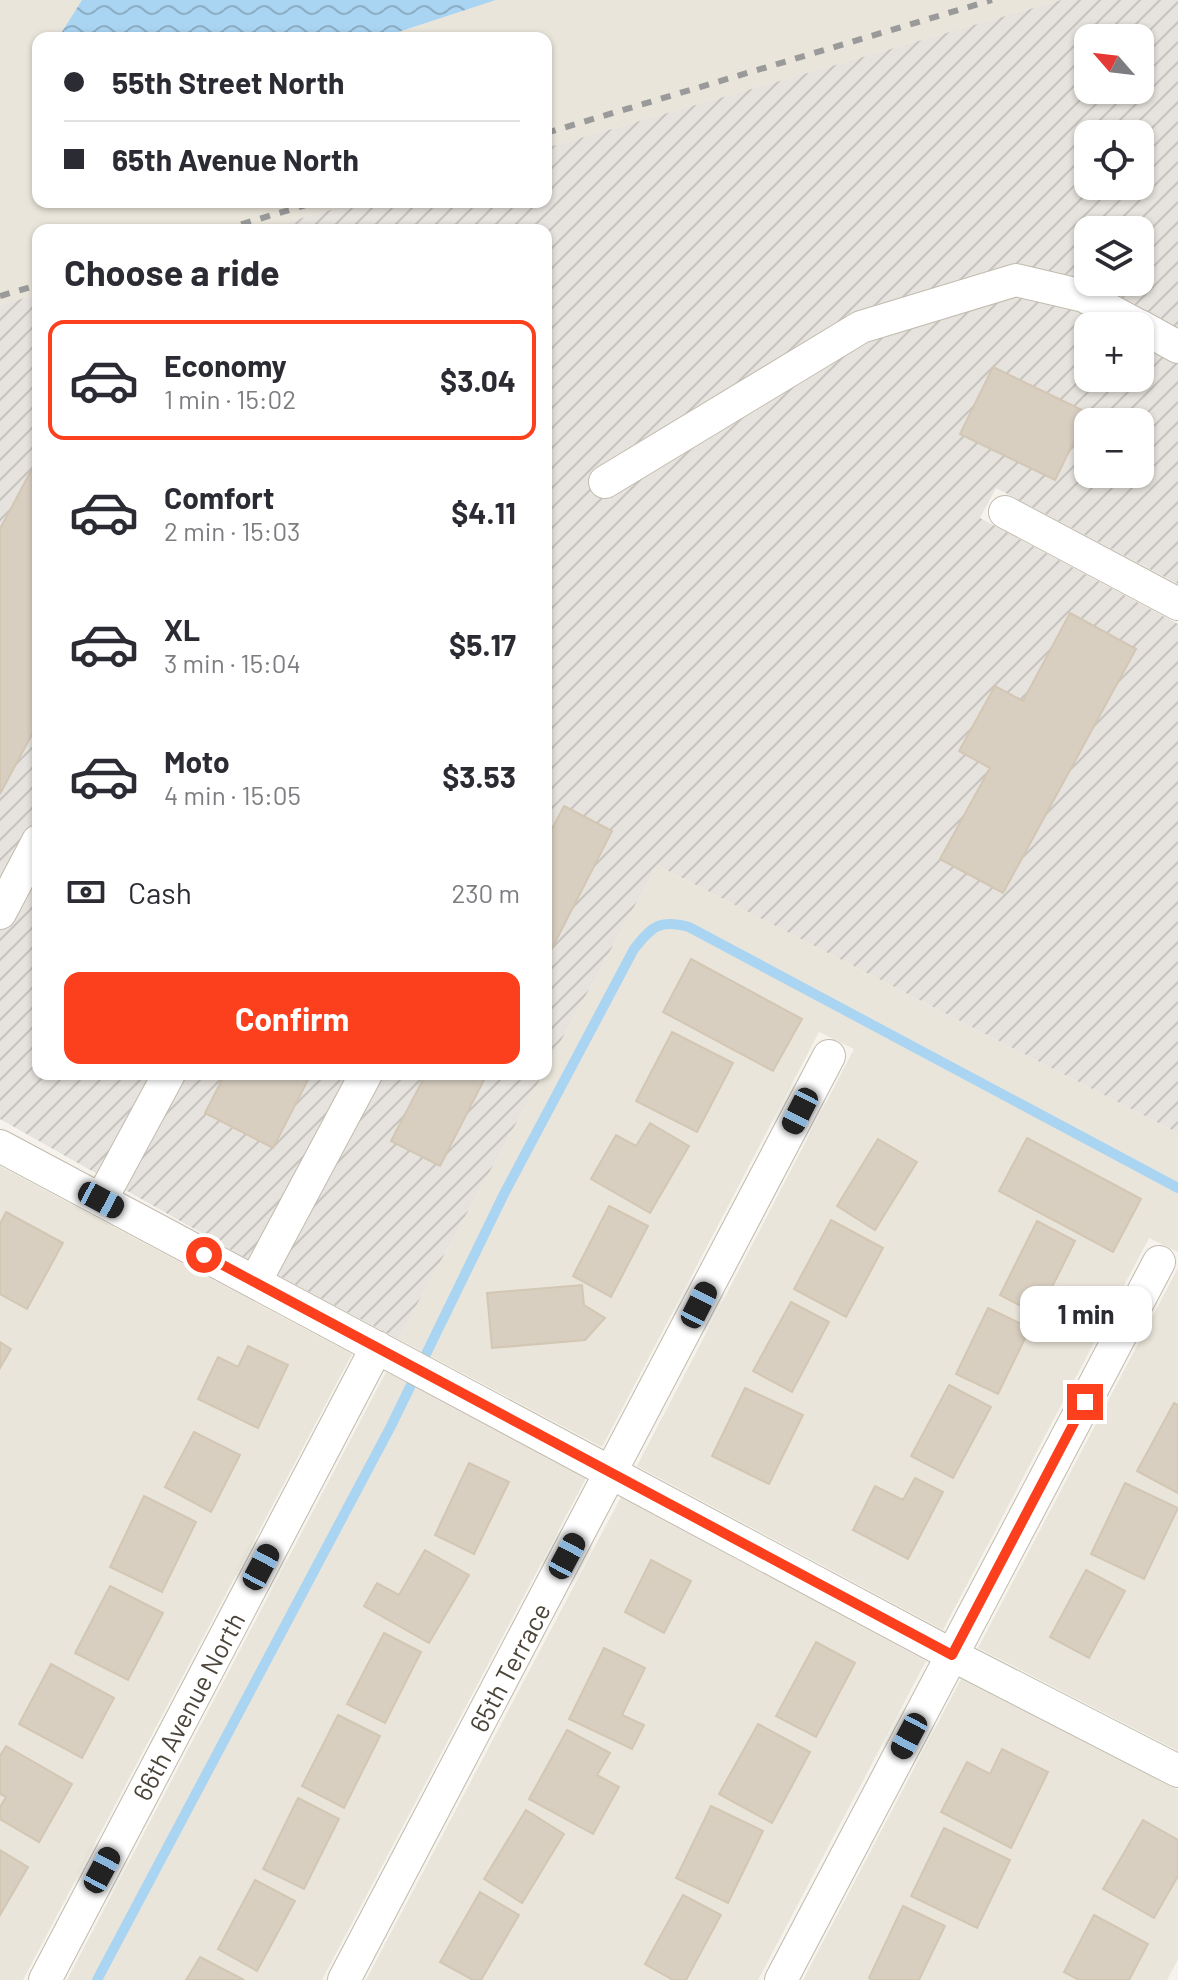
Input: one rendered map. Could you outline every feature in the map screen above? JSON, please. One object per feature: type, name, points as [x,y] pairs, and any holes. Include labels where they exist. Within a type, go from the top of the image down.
[{"type":"street","points":[[605,482],[861,327],[1016,280],[1084,296],[1160,331]]},
{"type":"street","points":[[1005,512],[1178,604]]},
{"type":"street","points":[[0,913],[32,852]]},
{"type":"street","name":"65th Terrace","points":[[344,1980],[829,1056]]},
{"type":"street","points":[[101,1200],[166,1080]]},
{"type":"street","points":[[255,1282],[363,1080]]},
{"type":"street","points":[[0,1146],[952,1655],[1178,1771]]},
{"type":"street","points":[[781,1980],[1159,1262]]},
{"type":"street","name":"66th Avenue North","points":[[45,1980],[384,1351]]},
{"type":"shaded area","points":[[0,0],[82,0],[62,32],[32,32],[32,208],[337,208],[281,224],[32,224],[32,296],[0,305]]},
{"type":"shaded area","points":[[496,0],[1061,0],[552,146],[552,32],[398,32]]},
{"type":"shaded area","points":[[1061,0],[1178,0],[1178,584],[996,488],[980,518],[1178,624],[1178,1133],[657,865],[552,1057],[552,224],[281,224],[337,208],[552,208],[552,146]]},
{"type":"shaded area","points":[[32,296],[32,1080],[540,1080],[398,1339],[251,1261],[0,1119],[0,305]]},
{"type":"shaded area","points":[[657,865],[1178,1133],[1178,1252],[1149,1238],[943,1630],[637,1466],[854,1049],[819,1032],[602,1447],[398,1339],[540,1080],[552,1080],[552,1057]]},
{"type":"shaded area","points":[[0,1166],[352,1354],[23,1980],[0,1980]]},
{"type":"shaded area","points":[[1178,1268],[1178,1751],[978,1648]]},
{"type":"shaded area","points":[[386,1372],[586,1478],[322,1980],[67,1980]]},
{"type":"shaded area","points":[[621,1497],[926,1661],[758,1980],[366,1980]]},
{"type":"shaded area","points":[[961,1679],[1178,1790],[1178,1959],[1167,1980],[803,1980]]},
{"type":"water","points":[[82,0],[496,0],[398,32],[62,32]]},
{"type":"building","points":[[993,367],[1078,408],[1074,408],[1074,441],[1055,480],[960,434]]},
{"type":"building","points":[[32,469],[32,734],[0,794],[0,529]]},
{"type":"building","points":[[1070,613],[1136,649],[1003,893],[940,859],[990,768],[959,751],[995,686],[1023,701]]},
{"type":"building","points":[[564,806],[612,831],[552,948],[552,829]]},
{"type":"building","points":[[691,959],[802,1019],[773,1071],[663,1012]]},
{"type":"building","points":[[672,1032],[733,1063],[697,1132],[636,1101]]},
{"type":"building","points":[[222,1080],[308,1080],[273,1148],[205,1113]]},
{"type":"building","points":[[423,1080],[484,1080],[440,1166],[391,1141]]},
{"type":"building","points":[[650,1123],[689,1146],[650,1213],[591,1179],[616,1135],[636,1146]]},
{"type":"building","points":[[1027,1138],[1141,1199],[1113,1252],[999,1191]]},
{"type":"building","points":[[878,1139],[917,1162],[875,1230],[837,1206]]},
{"type":"building","points":[[609,1206],[648,1226],[611,1297],[573,1276]]},
{"type":"building","points":[[6,1212],[63,1243],[27,1309],[0,1294],[0,1224]]},
{"type":"building","points":[[831,1220],[883,1248],[846,1317],[794,1289]]},
{"type":"building","points":[[1037,1221],[1075,1241],[1038,1315],[1000,1295]]},
{"type":"building","points":[[582,1285],[584,1305],[605,1318],[585,1340],[492,1348],[487,1293]]},
{"type":"building","points":[[791,1302],[829,1322],[792,1392],[753,1371]]},
{"type":"building","points":[[988,1308],[1030,1328],[998,1394],[956,1374]]},
{"type":"building","points":[[0,1342],[11,1349],[0,1368]]},
{"type":"building","points":[[248,1346],[288,1365],[258,1428],[198,1399],[218,1357],[238,1367]]},
{"type":"building","points":[[949,1385],[991,1407],[953,1478],[911,1456]]},
{"type":"building","points":[[745,1388],[803,1415],[769,1484],[712,1456]]},
{"type":"building","points":[[1174,1403],[1178,1405],[1178,1493],[1137,1471]]},
{"type":"building","points":[[194,1432],[240,1455],[211,1512],[165,1487]]},
{"type":"building","points":[[469,1463],[509,1482],[474,1554],[435,1535]]},
{"type":"building","points":[[915,1478],[943,1492],[908,1559],[853,1530],[875,1486],[903,1500]]},
{"type":"building","points":[[1125,1483],[1178,1508],[1144,1579],[1091,1554]]},
{"type":"building","points":[[144,1496],[196,1522],[162,1592],[110,1567]]},
{"type":"building","points":[[425,1550],[469,1575],[429,1643],[364,1606],[377,1583],[399,1595]]},
{"type":"building","points":[[651,1560],[691,1581],[664,1633],[625,1612]]},
{"type":"building","points":[[1086,1570],[1125,1591],[1089,1658],[1050,1637]]},
{"type":"building","points":[[110,1586],[163,1613],[128,1680],[75,1653]]},
{"type":"building","points":[[384,1633],[421,1652],[385,1723],[347,1704]]},
{"type":"building","points":[[816,1642],[855,1663],[816,1737],[776,1716]]},
{"type":"building","points":[[604,1648],[645,1668],[622,1715],[644,1725],[632,1749],[569,1719]]},
{"type":"building","points":[[51,1664],[114,1698],[82,1758],[19,1724]]},
{"type":"building","points":[[338,1715],[380,1736],[344,1808],[302,1786]]},
{"type":"building","points":[[758,1724],[810,1752],[772,1823],[719,1794]]},
{"type":"building","points":[[567,1730],[610,1753],[597,1775],[619,1787],[593,1834],[529,1799]]},
{"type":"building","points":[[6,1746],[72,1784],[39,1842],[0,1819],[0,1807],[6,1797],[0,1794],[0,1756]]},
{"type":"building","points":[[1002,1749],[1048,1772],[1011,1848],[941,1812],[967,1762],[990,1774]]},
{"type":"building","points":[[298,1798],[339,1819],[304,1889],[263,1869]]},
{"type":"building","points":[[711,1806],[763,1831],[728,1903],[676,1878]]},
{"type":"building","points":[[526,1810],[564,1834],[522,1903],[484,1879]]},
{"type":"building","points":[[1143,1820],[1178,1840],[1178,1876],[1154,1918],[1103,1889]]},
{"type":"building","points":[[944,1828],[1010,1860],[977,1928],[911,1896]]},
{"type":"building","points":[[0,1850],[28,1867],[0,1915]]},
{"type":"building","points":[[255,1880],[295,1901],[257,1971],[218,1949]]},
{"type":"building","points":[[480,1892],[519,1915],[481,1980],[473,1980],[440,1962]]},
{"type":"building","points":[[683,1895],[721,1915],[686,1980],[673,1980],[645,1964]]},
{"type":"building","points":[[903,1906],[945,1926],[919,1980],[872,1980],[869,1978]]},
{"type":"building","points":[[1094,1915],[1148,1944],[1129,1980],[1079,1980],[1064,1972]]},
{"type":"building","points":[[200,1957],[244,1980],[186,1980]]},
{"type":"waterway","points":[[97,1980],[391,1426],[504,1194],[634,949],[657,926],[671,924],[689,927],[1178,1188]]},
{"type":"railway","points":[[552,131],[992,0]]},
{"type":"railway","points":[[242,224],[296,208]]},
{"type":"railway","points":[[0,296],[32,287]]},
{"type":"route","points":[[204,1255],[952,1655],[1085,1402]]}]
